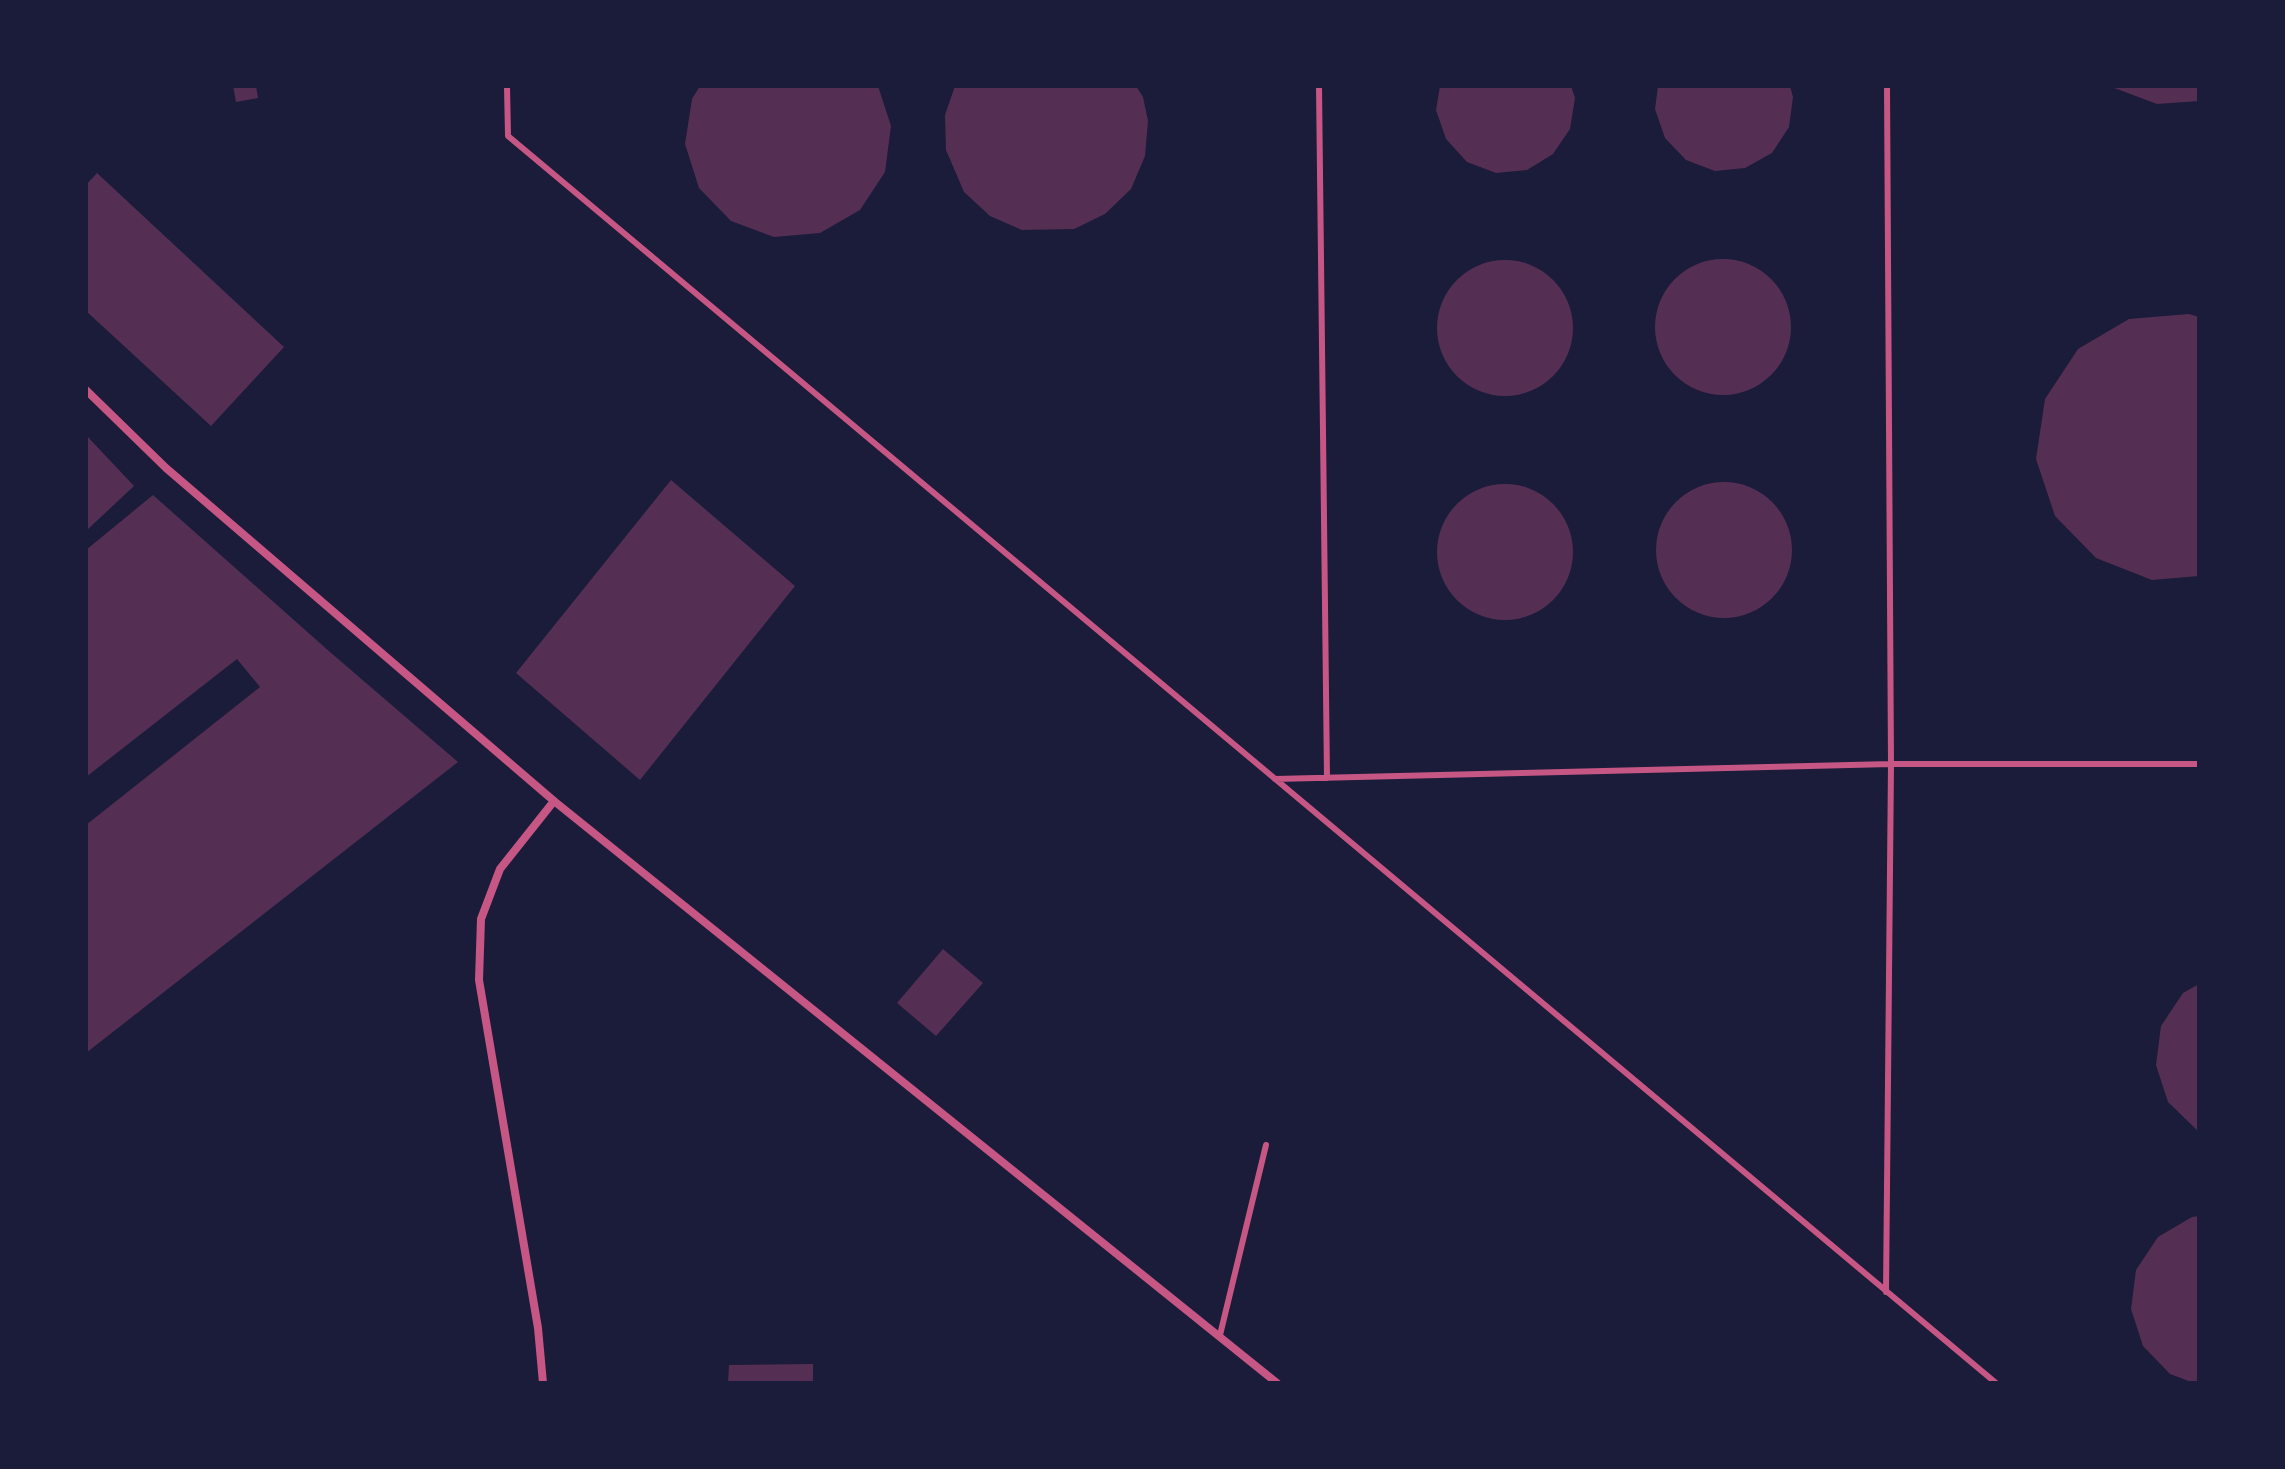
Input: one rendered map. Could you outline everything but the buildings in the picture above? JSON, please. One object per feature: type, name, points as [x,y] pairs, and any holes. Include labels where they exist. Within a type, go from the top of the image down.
[{"type":"street","points":[[86,390],[166,468],[554,801],[1277,1383]]},
{"type":"street","points":[[543,1383],[538,1328],[479,980],[481,919],[500,869],[554,801]]},
{"type":"lane","points":[[507,86],[508,136],[1996,1383]]},
{"type":"lane","points":[[1319,86],[1327,778]]},
{"type":"lane","points":[[1886,1292],[1891,764],[1887,86]]},
{"type":"lane","points":[[1274,779],[1891,764],[2199,764]]},
{"type":"lane","points":[[1220,1335],[1266,1145]]},
{"type":"lane","points":[[1261,1383],[1265,1372]]}]
